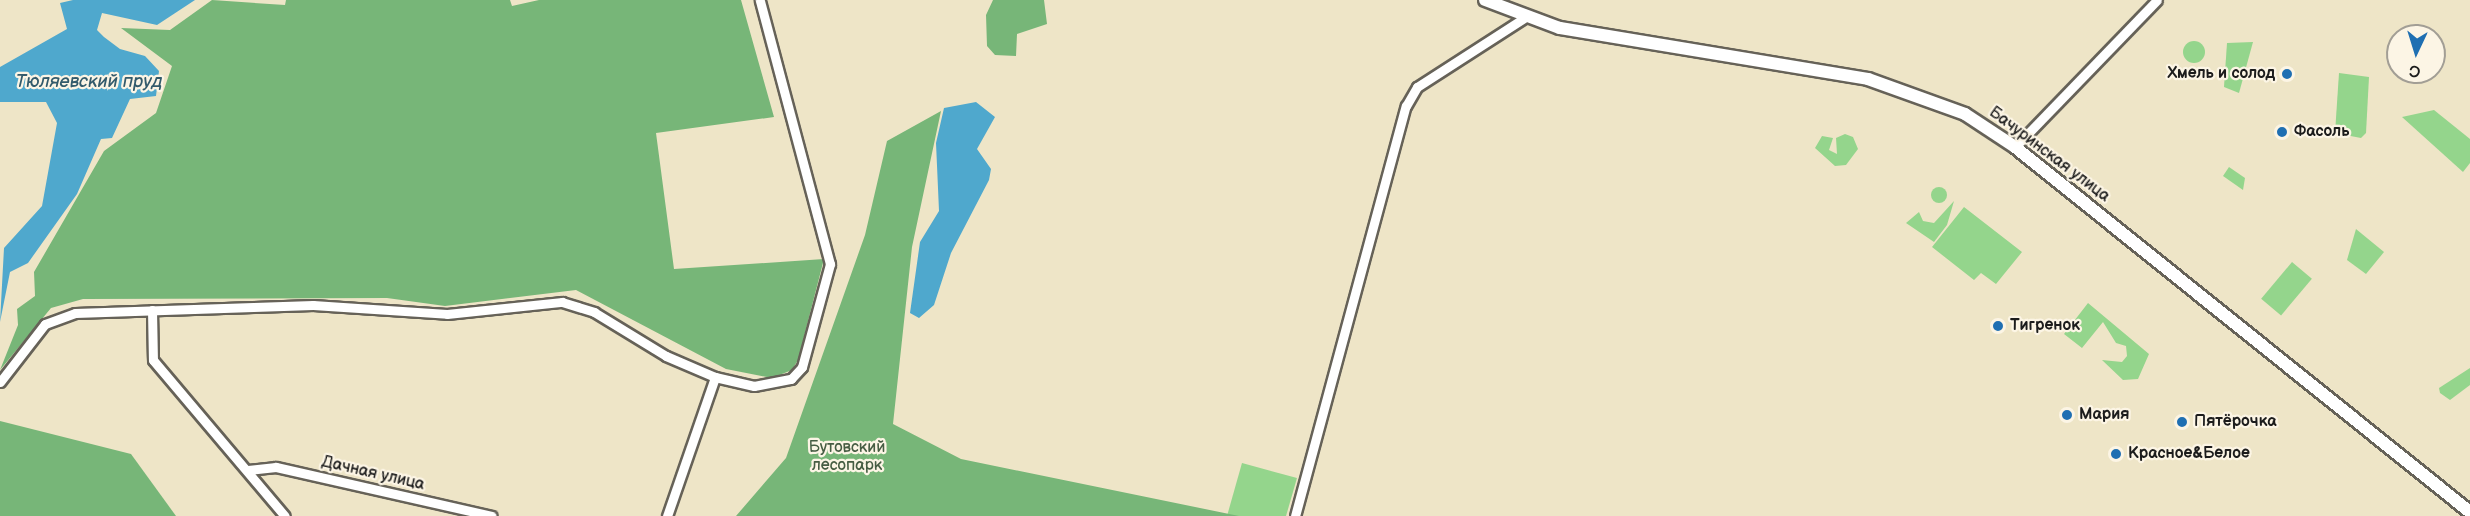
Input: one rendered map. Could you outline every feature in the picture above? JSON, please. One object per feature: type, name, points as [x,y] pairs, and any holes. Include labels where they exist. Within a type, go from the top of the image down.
[{"type":"street","points":[[0,382],[45,324],[58,316],[152,310],[313,305],[447,314],[562,302],[594,312],[666,356],[715,377],[754,386],[791,379],[802,367],[830,264],[760,0]]},
{"type":"street","name":"Бачуринская улица","points":[[1485,0],[1524,18],[1888,84],[1948,105],[2016,147],[2470,512]]},
{"type":"street","points":[[2016,147],[2157,0]]},
{"type":"street","points":[[1295,516],[1406,106],[1417,87],[1524,18]]},
{"type":"street","points":[[152,310],[153,360],[285,516]]},
{"type":"street","points":[[667,516],[715,377]]},
{"type":"street","name":"Дачная улица","points":[[248,470],[276,467],[491,516]]},
{"type":"green space","points":[[212,0],[285,5],[286,0],[510,0],[512,6],[539,0],[741,0],[774,117],[656,133],[674,269],[824,259],[798,360],[792,370],[772,378],[726,369],[576,290],[445,306],[387,298],[83,299],[51,308],[0,370],[18,325],[17,309],[35,296],[34,272],[104,151],[156,113],[172,66],[121,28],[170,30]]},
{"type":"green space","points":[[993,0],[1044,0],[1047,24],[1017,34],[1016,56],[995,55],[987,46],[986,15]]},
{"type":"green space","points":[[2194,41],[2202,44],[2205,52],[2202,60],[2194,63],[2186,60],[2183,52],[2186,44]]},
{"type":"green space","points":[[2253,42],[2239,93],[2224,87],[2227,43]]},
{"type":"green space","points":[[2339,73],[2369,77],[2366,133],[2361,138],[2335,133]]},
{"type":"green space","points":[[2434,110],[2470,139],[2470,163],[2463,172],[2402,117]]},
{"type":"green space","name":"Бутовский лесопарк","points":[[941,111],[912,247],[893,424],[961,459],[1239,516],[736,516],[786,458],[865,235],[887,141]]},
{"type":"green space","points":[[1845,134],[1853,137],[1858,149],[1846,165],[1835,166],[1815,148],[1822,136],[1833,138],[1829,150],[1837,154],[1836,138]]},
{"type":"green space","points":[[2229,167],[2245,178],[2243,190],[2223,176]]},
{"type":"green space","points":[[1936,187],[1942,187],[1947,195],[1945,201],[1936,203],[1931,198],[1931,192]]},
{"type":"green space","points":[[1954,201],[1947,225],[1934,242],[1906,223],[1919,212],[1923,221],[1934,223]]},
{"type":"green space","points":[[1964,207],[2022,252],[1996,284],[1981,273],[1974,280],[1932,247]]},
{"type":"green space","points":[[2356,229],[2384,252],[2366,274],[2347,260]]},
{"type":"green space","points":[[2292,262],[2312,279],[2281,315],[2261,299]]},
{"type":"green space","points":[[2088,303],[2149,354],[2138,379],[2123,380],[2102,360],[2122,362],[2127,356],[2126,346],[2116,343],[2103,322],[2082,348],[2064,334]]},
{"type":"green space","points":[[2470,368],[2470,385],[2450,400],[2440,393],[2439,388]]},
{"type":"green space","points":[[0,421],[131,454],[176,516],[0,516]]},
{"type":"green space","points":[[1242,463],[1297,478],[1286,516],[1227,516]]},
{"type":"water","name":"Тюляевский пруд","points":[[73,0],[195,0],[157,25],[102,13],[97,30],[120,49],[145,56],[159,71],[156,96],[130,99],[112,138],[101,139],[77,194],[28,263],[10,272],[0,322],[4,248],[42,206],[57,123],[46,102],[0,102],[0,67],[67,29],[60,3]]},
{"type":"water","points":[[976,102],[995,117],[977,149],[991,169],[989,180],[951,253],[934,305],[919,318],[910,313],[920,242],[939,211],[936,143],[944,108]]},
{"type":"place","name":"Хмель и солод","points":[[2287,74]]},
{"type":"place","name":"Фасоль","points":[[2282,132]]},
{"type":"place","name":"Тигренок","points":[[1998,326]]},
{"type":"place","name":"Мария","points":[[2067,415]]},
{"type":"place","name":"Пятёрочка","points":[[2182,422]]},
{"type":"place","name":"Красное&Белое","points":[[2116,454]]}]
